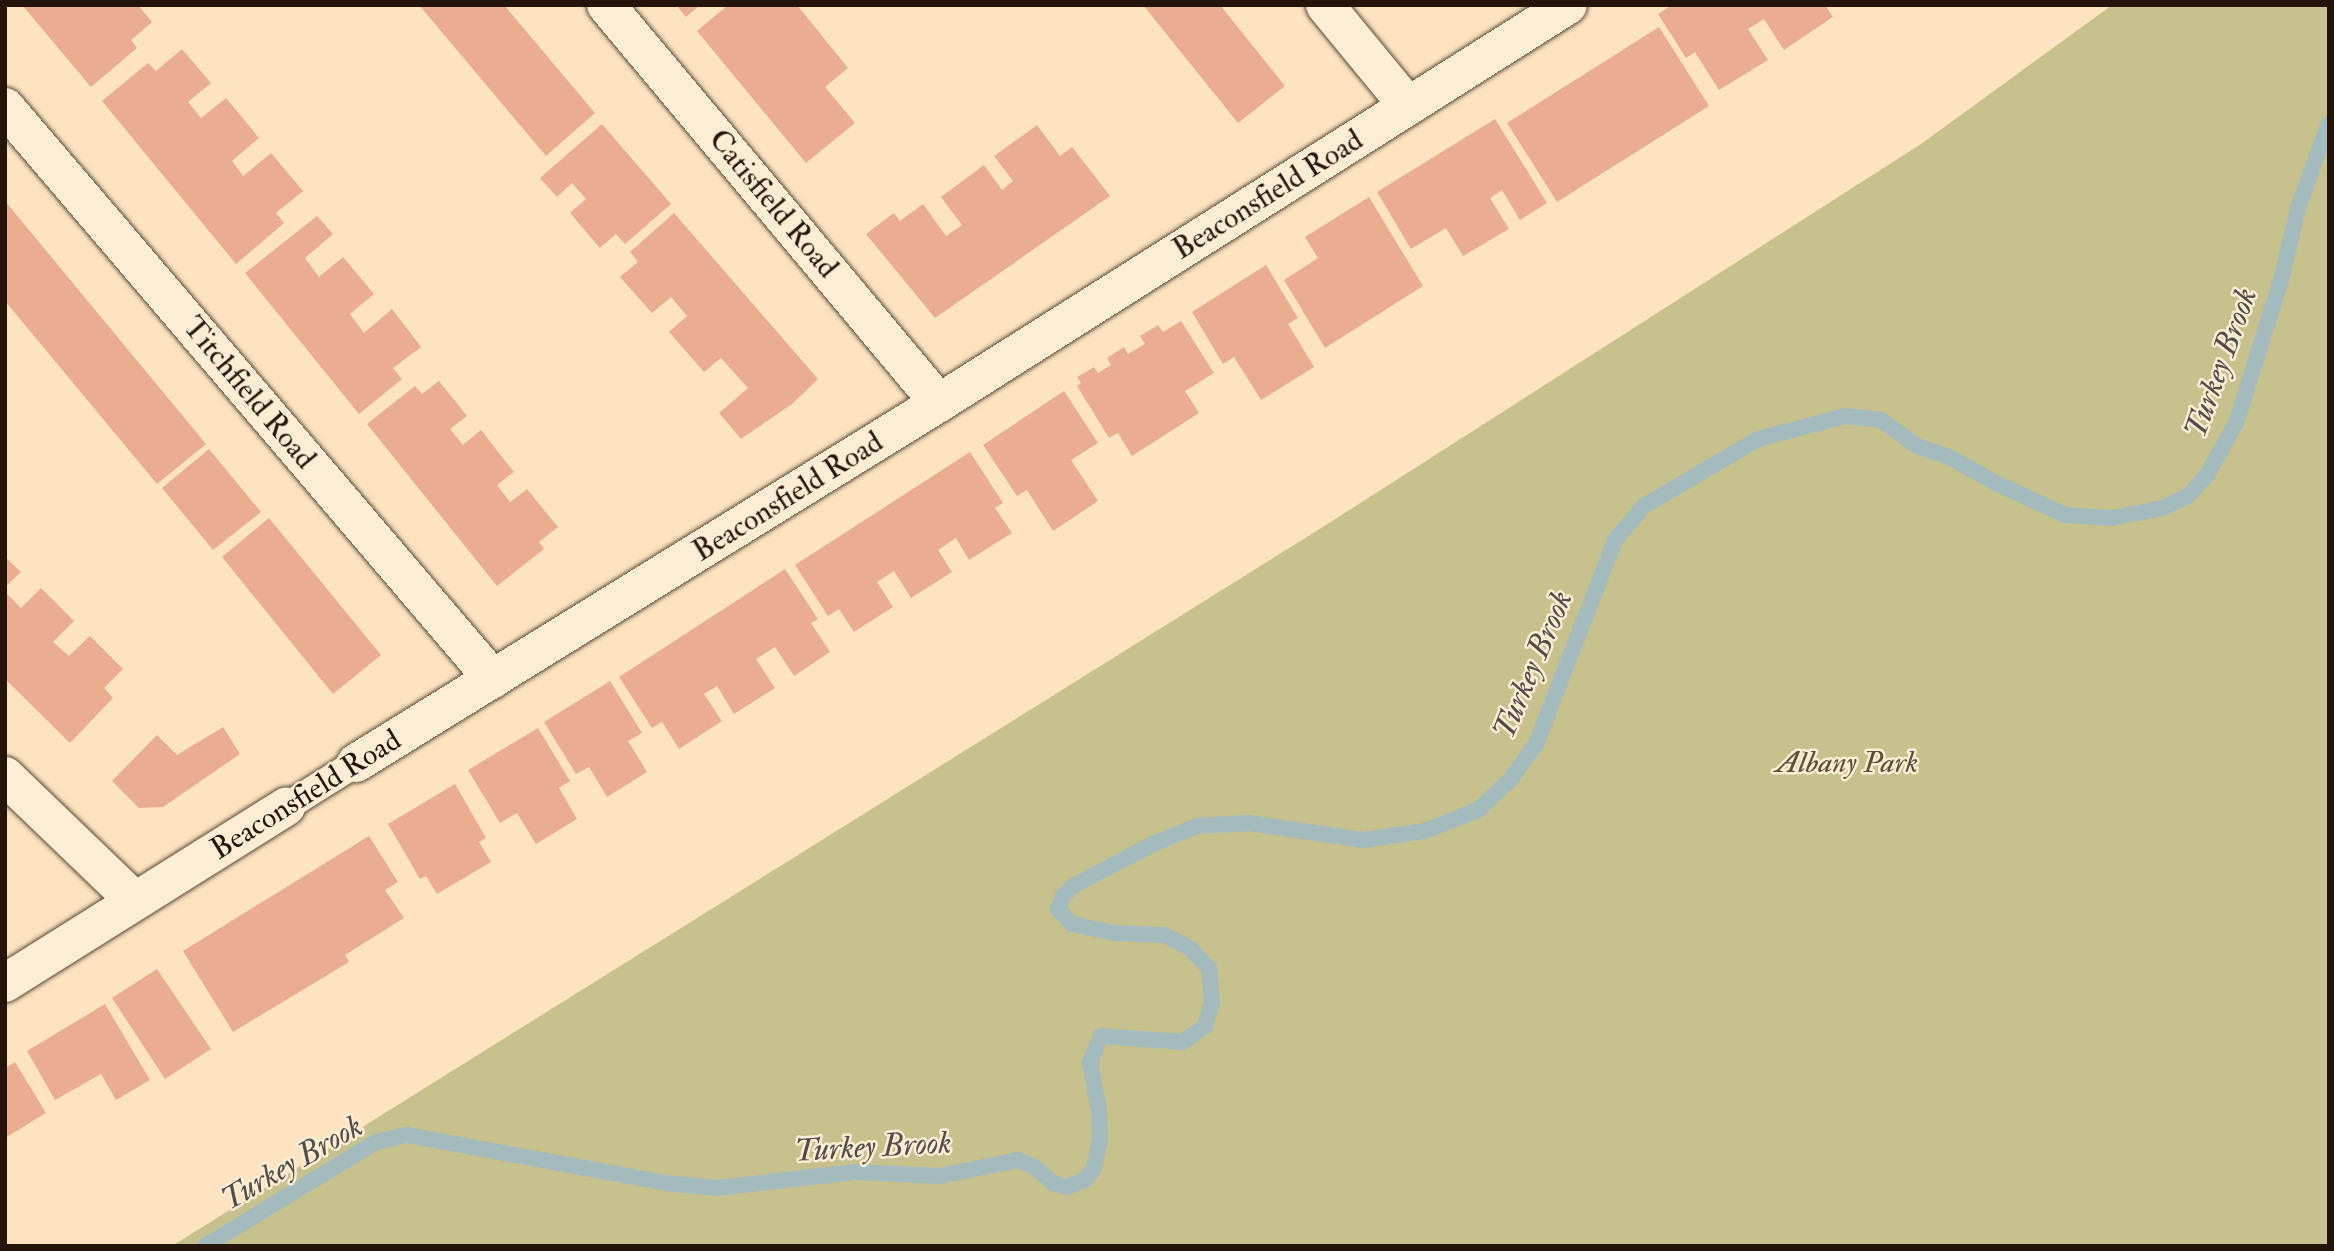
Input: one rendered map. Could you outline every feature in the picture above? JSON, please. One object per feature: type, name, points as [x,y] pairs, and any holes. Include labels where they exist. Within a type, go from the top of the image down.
[{"type":"street","name":"Catisfield Road","points":[[606,5],[939,403]]},
{"type":"street","points":[[1325,5],[1408,106]]},
{"type":"street","name":"Beaconsfield Road","points":[[356,763],[939,403],[1568,5]]},
{"type":"street","name":"Titchfield Road","points":[[5,107],[493,679]]},
{"type":"street","points":[[5,776],[135,901]]},
{"type":"street","name":"Beaconsfield Road","points":[[5,984],[286,807]]},
{"type":"lane","name":"Beaconsfield Road","points":[[286,807],[356,763]]},
{"type":"green space","name":"Albany Park","points":[[2112,5],[2329,5],[2329,1246],[172,1246],[1326,525],[1921,144]]},
{"type":"building","points":[[22,5],[138,5],[152,22],[131,40],[137,48],[91,87]]},
{"type":"building","points":[[419,5],[504,5],[595,113],[546,156]]},
{"type":"building","points":[[676,5],[700,5],[686,17]]},
{"type":"building","points":[[728,5],[797,5],[848,68],[825,87],[855,123],[806,163],[697,31]]},
{"type":"building","points":[[1143,5],[1220,5],[1285,86],[1238,123]]},
{"type":"building","points":[[1672,5],[1825,5],[1833,17],[1784,50],[1764,19],[1748,29],[1768,60],[1719,90],[1695,52],[1686,58],[1658,14]]},
{"type":"building","points":[[1659,27],[1709,106],[1557,202],[1507,123]]},
{"type":"building","points":[[182,49],[211,83],[188,102],[201,118],[226,98],[259,138],[232,161],[243,176],[271,153],[303,191],[276,213],[284,223],[236,264],[102,101],[148,63],[156,71]]},
{"type":"building","points":[[1495,119],[1547,203],[1520,220],[1502,190],[1490,198],[1509,229],[1463,256],[1446,228],[1411,249],[1377,192]]},
{"type":"building","points":[[602,124],[671,204],[625,244],[616,234],[600,248],[570,213],[586,199],[572,183],[557,197],[540,178]]},
{"type":"building","points":[[1037,125],[1060,156],[1072,147],[1110,196],[935,318],[866,234],[894,213],[900,221],[923,204],[946,236],[962,225],[941,197],[984,165],[1002,190],[1013,181],[994,156]]},
{"type":"building","points":[[1369,197],[1423,286],[1325,348],[1284,280],[1318,258],[1305,237]]},
{"type":"building","points":[[5,201],[206,444],[157,484],[5,301]]},
{"type":"building","points":[[674,213],[818,379],[792,404],[741,439],[719,413],[748,388],[721,358],[704,372],[669,332],[687,316],[671,297],[652,313],[620,277],[638,262],[630,252]]},
{"type":"building","points":[[317,216],[333,234],[305,258],[319,277],[343,257],[374,294],[350,314],[364,333],[392,309],[421,347],[393,368],[402,379],[359,414],[245,273]]},
{"type":"building","points":[[1266,265],[1298,318],[1288,324],[1314,367],[1261,400],[1234,357],[1223,364],[1192,312]]},
{"type":"building","points":[[1181,321],[1214,373],[1185,391],[1199,413],[1132,456],[1118,433],[1109,438],[1077,386],[1081,383],[1077,377],[1094,367],[1098,373],[1111,365],[1107,358],[1124,347],[1128,354],[1145,344],[1140,336],[1158,325],[1163,332]]},
{"type":"building","points":[[439,381],[467,416],[450,429],[463,445],[481,430],[514,472],[497,485],[510,502],[527,489],[558,527],[539,542],[544,549],[497,586],[367,424],[415,386],[422,394]]},
{"type":"building","points":[[1064,391],[1098,443],[1071,460],[1098,501],[1053,531],[1027,490],[1017,496],[983,445]]},
{"type":"building","points":[[209,449],[261,512],[213,550],[162,488]]},
{"type":"building","points":[[970,452],[1003,503],[995,508],[1012,533],[969,560],[956,538],[938,550],[952,572],[911,598],[894,571],[877,582],[893,607],[854,632],[839,609],[828,616],[795,565]]},
{"type":"building","points":[[269,518],[381,655],[333,694],[222,557]]},
{"type":"building","points":[[5,557],[21,572],[5,587]]},
{"type":"building","points":[[785,569],[818,619],[811,623],[830,652],[794,676],[775,647],[756,659],[775,688],[734,714],[717,686],[704,694],[722,721],[679,749],[662,722],[652,728],[619,677]]},
{"type":"building","points":[[41,588],[74,621],[53,642],[69,656],[90,636],[123,669],[104,688],[113,698],[70,743],[5,679],[5,592],[21,608]]},
{"type":"building","points":[[610,681],[642,733],[628,741],[647,772],[607,797],[589,767],[576,774],[544,722]]},
{"type":"building","points":[[223,727],[240,754],[163,807],[139,808],[112,781],[157,735],[177,755]]},
{"type":"building","points":[[538,728],[570,781],[559,788],[577,819],[536,844],[517,813],[500,823],[468,770]]},
{"type":"building","points":[[455,784],[486,838],[479,842],[491,862],[437,894],[426,876],[420,879],[388,824]]},
{"type":"building","points":[[369,836],[398,882],[385,890],[404,918],[345,955],[349,962],[233,1032],[183,951]]},
{"type":"building","points":[[157,969],[211,1049],[165,1079],[112,998]]},
{"type":"building","points":[[105,1004],[150,1080],[116,1100],[101,1074],[55,1100],[27,1051]]},
{"type":"building","points":[[15,1062],[46,1113],[5,1138],[5,1068]]},
{"type":"waterway","name":"Turkey Brook","points":[[205,1246],[376,1142],[407,1135],[665,1183],[717,1188],[855,1172],[940,1176],[1018,1160],[1033,1166],[1053,1183],[1067,1187],[1085,1180],[1094,1168],[1100,1140],[1099,1110],[1090,1062],[1101,1036],[1183,1042],[1205,1026],[1212,1001],[1209,968],[1190,948],[1165,935],[1114,933],[1072,924],[1058,909],[1063,896],[1073,886],[1153,844],[1197,826],[1249,823],[1363,840],[1425,831],[1478,810],[1510,780],[1536,744],[1615,540],[1644,506],[1758,439],[1845,416],[1881,420],[1917,446],[1951,458],[1998,484],[2065,515],[2112,518],[2163,508],[2188,496],[2207,475],[2236,423],[2281,280],[2298,208],[2329,123]]}]
